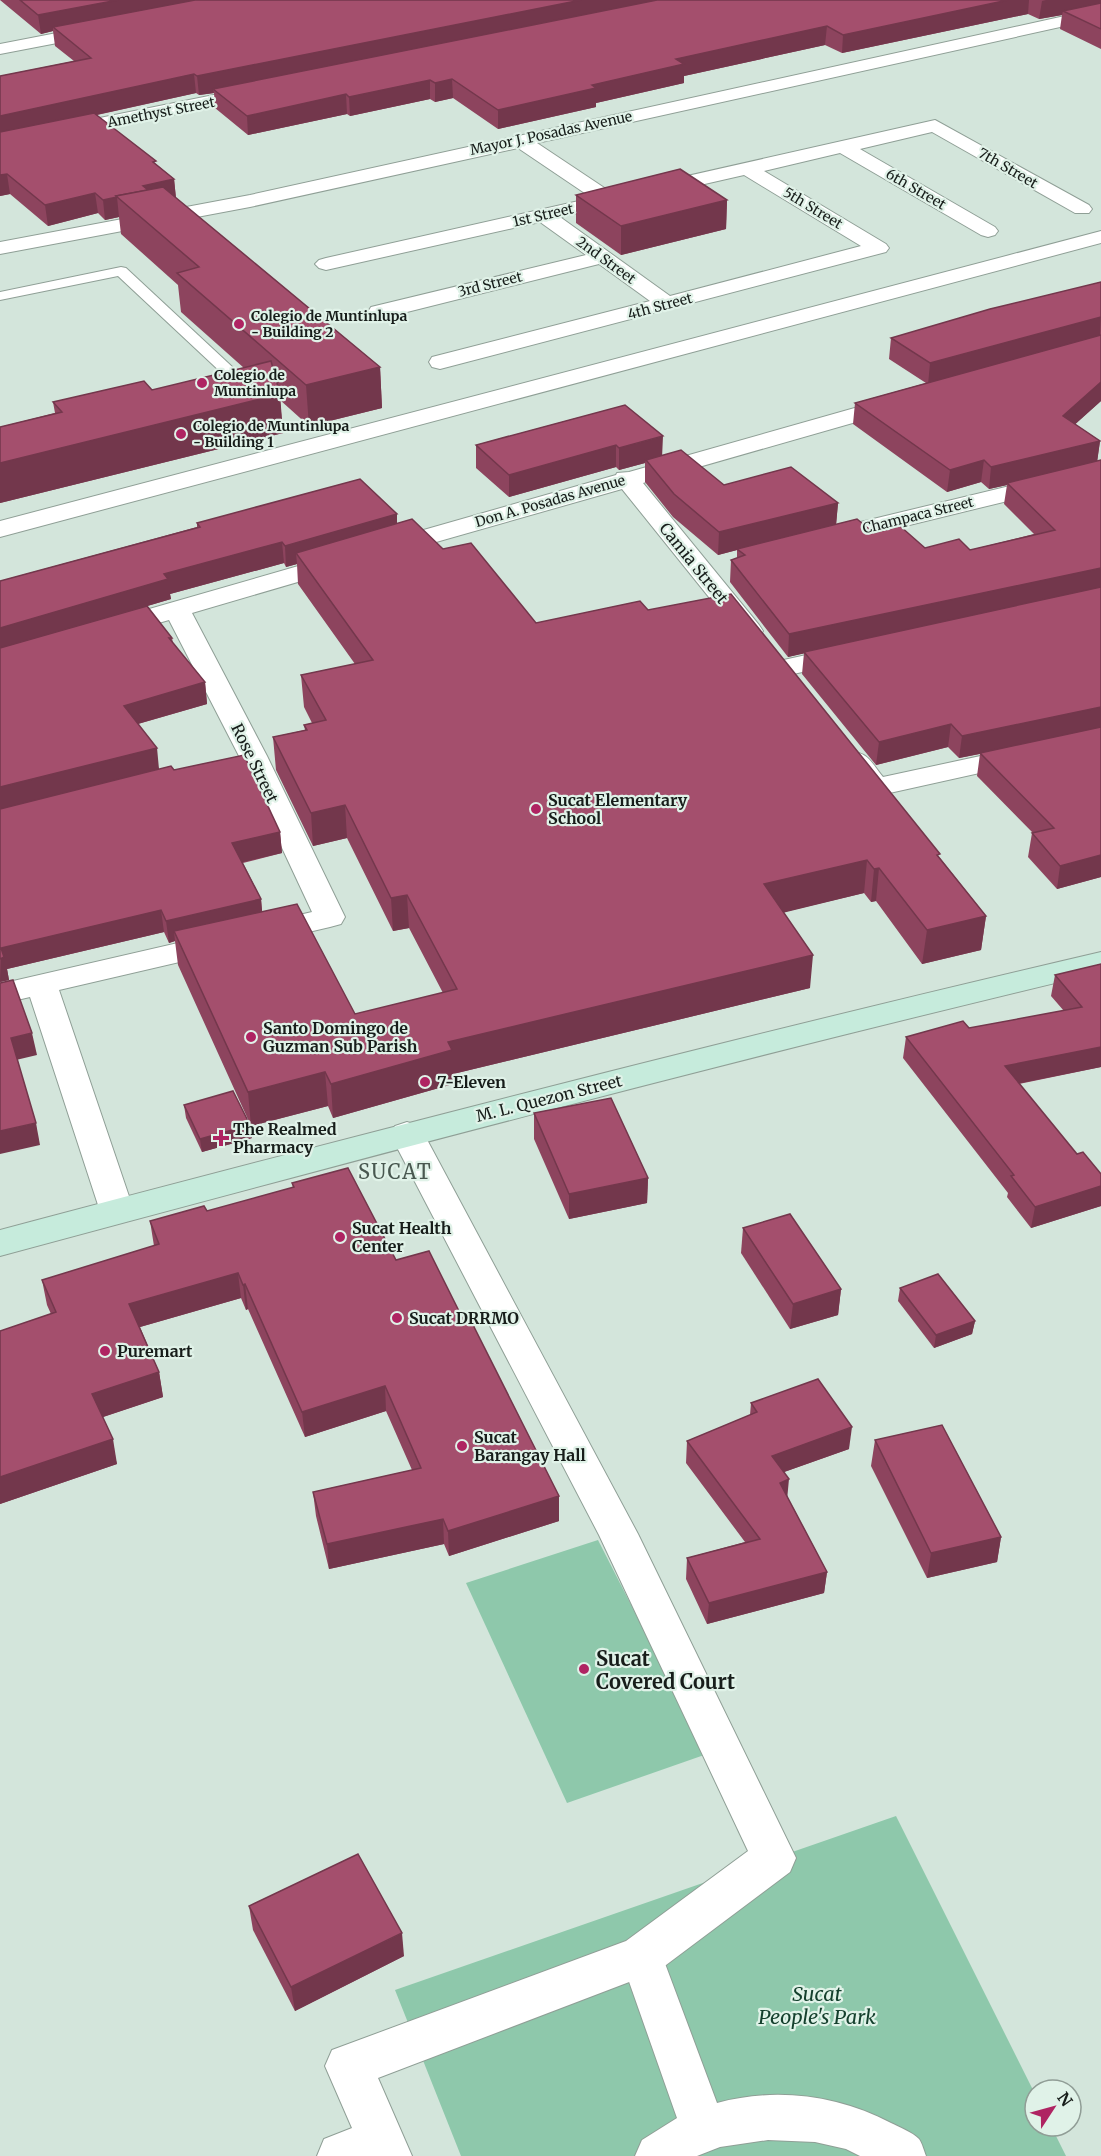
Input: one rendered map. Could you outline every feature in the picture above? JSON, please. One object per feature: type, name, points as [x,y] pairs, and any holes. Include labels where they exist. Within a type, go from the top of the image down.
[{"type":"main road","name":"M. L. Quezon Street","points":[[0,1243],[407,1134],[826,1027],[1101,962]]},
{"type":"street","points":[[1093,0],[1101,4]]},
{"type":"street","name":"Mayor J. Posadas Avenue","points":[[10,240],[250,201],[1101,13]]},
{"type":"street","points":[[0,50],[118,26]]},
{"type":"street","name":"Amethyst Street","points":[[0,144],[279,88]]},
{"type":"street","name":"1st Street","points":[[326,264],[935,126]]},
{"type":"street","name":"7th Street","points":[[935,126],[1082,209]]},
{"type":"street","points":[[519,140],[609,200]]},
{"type":"street","name":"6th Street","points":[[843,147],[988,231]]},
{"type":"street","name":"5th Street","points":[[747,169],[879,248]]},
{"type":"street","name":"2nd Street","points":[[544,215],[668,304]]},
{"type":"street","points":[[0,529],[1101,237]]},
{"type":"street","name":"4th Street","points":[[440,362],[879,248]]},
{"type":"street","name":"3rd Street","points":[[379,312],[602,257]]},
{"type":"street","name":"Don A. Posadas Avenue","points":[[86,636],[626,478],[914,398]]},
{"type":"street","name":"Champaca Street","points":[[797,545],[1101,471]]},
{"type":"street","name":"Camia Street","points":[[626,478],[710,566],[788,678],[872,649]]},
{"type":"street","name":"Rose Street","points":[[41,984],[330,917],[241,759],[177,610]]},
{"type":"street","points":[[839,742],[876,787],[1101,738]]},
{"type":"street","points":[[0,994],[41,984],[117,1211]]},
{"type":"street","points":[[371,2151],[349,2066],[642,1956],[774,1858],[618,1534],[407,1134]]},
{"type":"street","points":[[642,1956],[704,2130]]},
{"type":"street","points":[[658,2156],[704,2130],[747,2119],[793,2116],[839,2124],[882,2142],[903,2156]]},
{"type":"lane","points":[[0,296],[121,271],[237,379],[202,387]]},
{"type":"green space","name":"Sucat Covered Court","points":[[598,1540],[707,1754],[567,1803],[466,1583]]},
{"type":"green space","name":"Sucat People's Park","points":[[896,1816],[1027,2078],[1023,2078],[1023,2138],[1057,2138],[1066,2156],[461,2156],[395,1990]]},
{"type":"building","points":[[20,0],[118,0],[38,15]]},
{"type":"building","points":[[195,0],[581,0],[197,76],[194,74],[0,116],[0,76],[91,58],[53,27]]},
{"type":"building","points":[[657,0],[1008,0],[843,35],[827,26],[676,59],[684,64],[592,85],[596,88],[498,110],[452,79],[435,83],[430,80],[349,97],[346,94],[247,116],[213,89]]},
{"type":"building","points":[[1101,3],[1101,29],[1063,11]]},
{"type":"building","points":[[94,113],[156,161],[153,162],[174,179],[143,186],[148,190],[103,200],[95,193],[45,205],[7,174],[0,175],[0,132]]},
{"type":"building","points":[[680,169],[727,200],[621,226],[576,195]]},
{"type":"building","points":[[163,187],[380,367],[306,385],[177,273],[199,267],[116,196]]},
{"type":"building","points":[[1101,282],[1101,317],[930,363],[891,338],[990,309]]},
{"type":"building","points":[[1101,335],[1101,382],[1063,416],[1100,441],[991,467],[984,460],[950,470],[855,403]]},
{"type":"building","points":[[271,361],[280,394],[0,463],[0,427],[62,412],[53,402],[144,381],[152,390]]},
{"type":"building","points":[[625,405],[663,436],[619,448],[616,445],[509,475],[476,445]]},
{"type":"building","points":[[681,450],[724,485],[791,467],[838,503],[719,532],[674,494],[646,460]]},
{"type":"building","points":[[1101,460],[1101,568],[789,634],[731,560],[745,555],[737,549],[857,519],[874,533],[900,526],[925,548],[959,539],[970,550],[1055,530],[1007,483]]},
{"type":"building","points":[[360,479],[397,514],[285,546],[282,542],[164,574],[168,579],[0,628],[0,581],[200,527],[197,523]]},
{"type":"building","points":[[412,519],[443,549],[471,543],[536,623],[640,601],[648,610],[731,594],[940,854],[937,855],[986,916],[927,930],[879,868],[874,869],[867,860],[764,884],[813,955],[448,1042],[452,1050],[331,1084],[325,1072],[248,1092],[174,931],[297,904],[355,1014],[457,989],[407,895],[391,898],[345,805],[311,813],[273,737],[307,730],[304,725],[326,720],[301,675],[373,660],[296,553]]},
{"type":"building","points":[[1101,587],[1101,707],[962,736],[951,724],[879,742],[804,652]]},
{"type":"building","points":[[147,606],[172,638],[169,638],[205,682],[124,706],[157,748],[0,787],[0,648]]},
{"type":"building","points":[[1101,727],[1101,855],[1060,866],[1032,833],[1054,828],[980,753]]},
{"type":"building","points":[[244,755],[280,832],[232,843],[261,899],[166,921],[161,910],[1,948],[4,957],[0,959],[0,809],[171,766],[174,770]]},
{"type":"building","points":[[1101,964],[1101,1047],[1005,1066],[1077,1154],[1083,1152],[1101,1174],[1101,1186],[1035,1207],[1011,1176],[1014,1175],[906,1037],[963,1021],[969,1028],[1082,1007],[1055,975]]},
{"type":"building","points":[[13,980],[32,1033],[11,1038],[36,1123],[0,1131],[0,983]]},
{"type":"building","points":[[233,1091],[250,1125],[200,1139],[184,1105]]},
{"type":"building","points":[[611,1098],[648,1178],[569,1194],[534,1113]]},
{"type":"building","points":[[348,1168],[396,1260],[429,1251],[463,1319],[469,1317],[559,1496],[448,1531],[443,1519],[327,1544],[313,1492],[421,1468],[385,1386],[302,1412],[238,1273],[129,1304],[159,1372],[92,1394],[113,1439],[0,1477],[0,1331],[56,1312],[42,1280],[159,1244],[150,1221],[204,1206],[207,1211],[294,1187],[292,1183]]},
{"type":"building","points":[[790,1214],[841,1289],[793,1304],[743,1228]]},
{"type":"building","points":[[938,1274],[975,1321],[936,1335],[900,1288]]},
{"type":"building","points":[[818,1379],[852,1427],[772,1456],[789,1479],[780,1483],[827,1572],[709,1603],[687,1558],[760,1539],[687,1441],[757,1412],[751,1403]]},
{"type":"building","points":[[942,1425],[1001,1537],[931,1553],[875,1440]]},
{"type":"building","points":[[358,1854],[402,1933],[291,1987],[249,1906]]},
{"type":"place","name":"Colegio de Muntinlupa - Building 2","points":[[239,324]]},
{"type":"place","name":"Colegio de Muntinlupa","points":[[202,383]]},
{"type":"place","name":"Colegio de Muntinlupa - Building 1","points":[[181,434]]},
{"type":"place","name":"Sucat Elementary School","points":[[536,809]]},
{"type":"place","name":"Santo Domingo de Guzman Sub Parish","points":[[251,1037]]},
{"type":"place","name":"7-Eleven","points":[[425,1082]]},
{"type":"place","name":"The Realmed Pharmacy","points":[[221,1138]]},
{"type":"place","name":"Sucat Health Center","points":[[340,1237]]},
{"type":"place","name":"Sucat DRRMO","points":[[397,1318]]},
{"type":"place","name":"Puremart","points":[[105,1351]]},
{"type":"place","name":"Sucat Barangay Hall","points":[[462,1446]]},
{"type":"place","name":"Sucat Covered Court","points":[[584,1669]]},
{"type":"district","name":"SUCAT","points":[[395,1171]]}]
